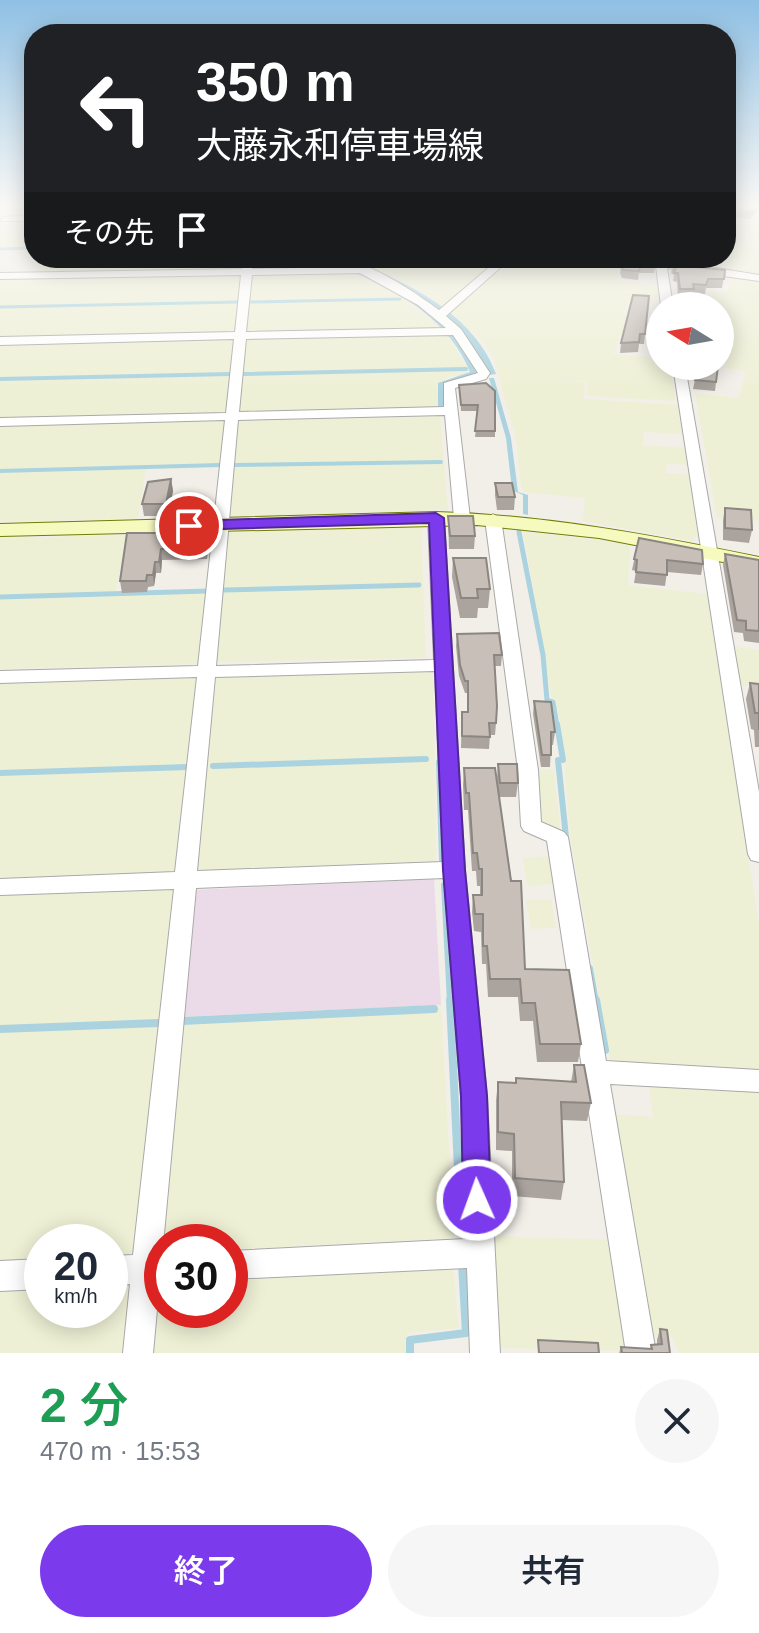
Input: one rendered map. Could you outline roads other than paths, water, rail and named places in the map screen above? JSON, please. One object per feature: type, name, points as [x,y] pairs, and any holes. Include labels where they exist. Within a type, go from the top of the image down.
[{"type":"main road","points":[[0,530],[493,519],[575,527],[759,563]]},
{"type":"street","points":[[444,313],[493,269]]},
{"type":"street","points":[[661,269],[665,292]]},
{"type":"street","points":[[707,269],[759,278]]},
{"type":"street","points":[[0,276],[361,270],[393,285],[444,313],[451,332],[477,357],[484,373],[449,385],[462,518]]},
{"type":"street","points":[[158,1224],[185,880],[246,272]]},
{"type":"street","points":[[0,341],[451,332]]},
{"type":"street","points":[[681,380],[759,854]]},
{"type":"street","points":[[0,422],[451,411]]},
{"type":"street","points":[[436,518],[454,870],[474,1096],[485,1353]]},
{"type":"street","points":[[493,519],[528,770],[531,826],[557,837],[641,1353]]},
{"type":"street","points":[[0,677],[445,665]]},
{"type":"street","points":[[0,887],[454,870]]},
{"type":"street","points":[[597,1072],[759,1081]]},
{"type":"street","points":[[248,1264],[479,1253]]},
{"type":"street","points":[[0,1276],[24,1275]]},
{"type":"street","points":[[138,1353],[144,1322]]},
{"type":"water","points":[[361,269],[372,269],[396,279],[437,303],[473,334],[496,374],[489,375],[478,354],[447,321]]},
{"type":"water","points":[[355,273],[428,312],[444,325],[469,355],[478,374],[450,381],[443,386],[446,408],[438,409],[438,383],[470,372],[461,354],[423,311]]},
{"type":"water","points":[[489,378],[494,378],[511,438],[518,492],[528,495],[528,515],[523,514],[523,495],[512,490],[506,438]]},
{"type":"waterway","points":[[251,302],[400,299]]},
{"type":"waterway","points":[[0,307],[238,302]]},
{"type":"waterway","points":[[243,374],[466,369]]},
{"type":"waterway","points":[[0,379],[231,374]]},
{"type":"waterway","points":[[235,465],[441,462]]},
{"type":"waterway","points":[[0,471],[220,465]]},
{"type":"waterway","points":[[519,532],[543,655],[547,700],[553,702],[557,726]]},
{"type":"waterway","points":[[224,590],[419,585]]},
{"type":"waterway","points":[[0,597],[208,591]]},
{"type":"waterway","points":[[557,724],[563,760],[558,760],[566,837]]},
{"type":"waterway","points":[[213,766],[426,759]]},
{"type":"waterway","points":[[439,762],[442,861]]},
{"type":"waterway","points":[[0,773],[188,767]]},
{"type":"waterway","points":[[444,885],[450,1002]]},
{"type":"waterway","points":[[590,968],[596,1002]]},
{"type":"waterway","points":[[450,1000],[461,1232]]},
{"type":"waterway","points":[[596,1000],[605,1050]]},
{"type":"waterway","points":[[182,1021],[434,1009]]},
{"type":"waterway","points":[[0,1029],[159,1023]]},
{"type":"waterway","points":[[410,1353],[410,1340],[466,1333],[462,1264]]}]
